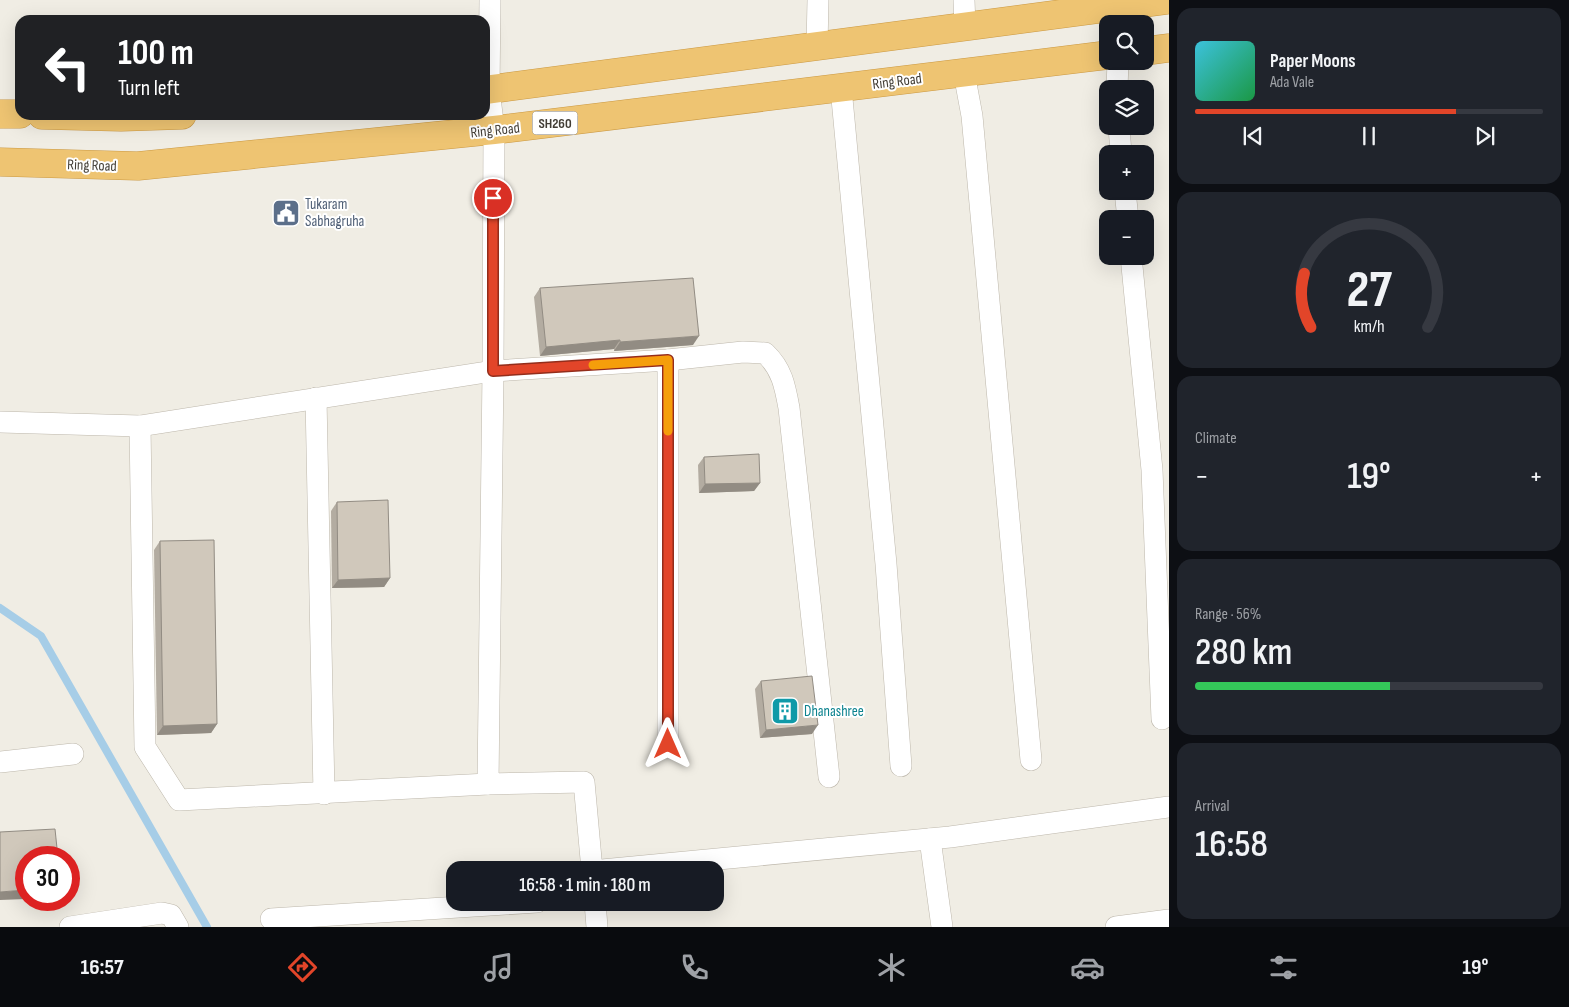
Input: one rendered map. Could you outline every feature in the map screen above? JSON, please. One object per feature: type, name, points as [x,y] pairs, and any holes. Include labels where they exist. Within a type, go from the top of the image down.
[{"type":"highway","points":[[490,90],[965,27],[1107,4],[1166,0]]},
{"type":"highway","points":[[1154,49],[1169,48]]},
{"type":"highway","name":"Ring Road","points":[[0,162],[138,166],[494,130],[1099,56]]},
{"type":"highway","points":[[0,114],[15,114]]},
{"type":"street","points":[[490,0],[490,15]]},
{"type":"street","points":[[817,46],[818,0]]},
{"type":"street","points":[[964,0],[965,27]]},
{"type":"street","points":[[964,73],[972,116],[1031,760]]},
{"type":"street","points":[[841,88],[886,564],[901,766]]},
{"type":"street","points":[[488,784],[494,130],[490,107]]},
{"type":"street","points":[[1132,265],[1160,469],[1162,719]]},
{"type":"street","points":[[0,422],[140,426],[493,371],[668,360],[743,352],[765,353],[776,364],[784,380],[789,408],[829,777]]},
{"type":"street","points":[[668,360],[668,744]]},
{"type":"street","points":[[316,398],[324,794]]},
{"type":"street","points":[[140,426],[145,747],[180,800],[488,784],[584,782],[591,861]]},
{"type":"street","points":[[0,762],[73,754]]},
{"type":"street","points":[[697,861],[930,839],[1169,807]]},
{"type":"street","points":[[930,839],[942,927]]},
{"type":"street","points":[[271,919],[446,908]]},
{"type":"street","points":[[596,911],[597,927]]},
{"type":"street","points":[[70,927],[162,913],[171,915],[178,927]]},
{"type":"street","points":[[1116,927],[1169,920]]},
{"type":"building","points":[[693,278],[699,336],[620,342],[620,340],[546,347],[540,288]]},
{"type":"building","points":[[759,454],[760,483],[705,484],[704,457]]},
{"type":"building","points":[[388,500],[390,578],[338,580],[337,502]]},
{"type":"building","points":[[214,540],[217,724],[163,726],[160,541]]},
{"type":"building","name":"Dhanashree","points":[[812,676],[818,725],[766,730],[761,681]]},
{"type":"building","points":[[55,829],[57,846],[15,846],[15,891],[0,892],[0,832]]},
{"type":"waterway","points":[[0,608],[41,636],[207,927]]},
{"type":"slow traffic","points":[[593,365],[668,360],[668,431]]},
{"type":"place","name":"Tukaram Sabhagruha","points":[[286,213]]},
{"type":"place","name":"Dhanashree","points":[[785,711]]},
{"type":"route","points":[[493,198],[493,371],[668,360],[668,744]]}]
